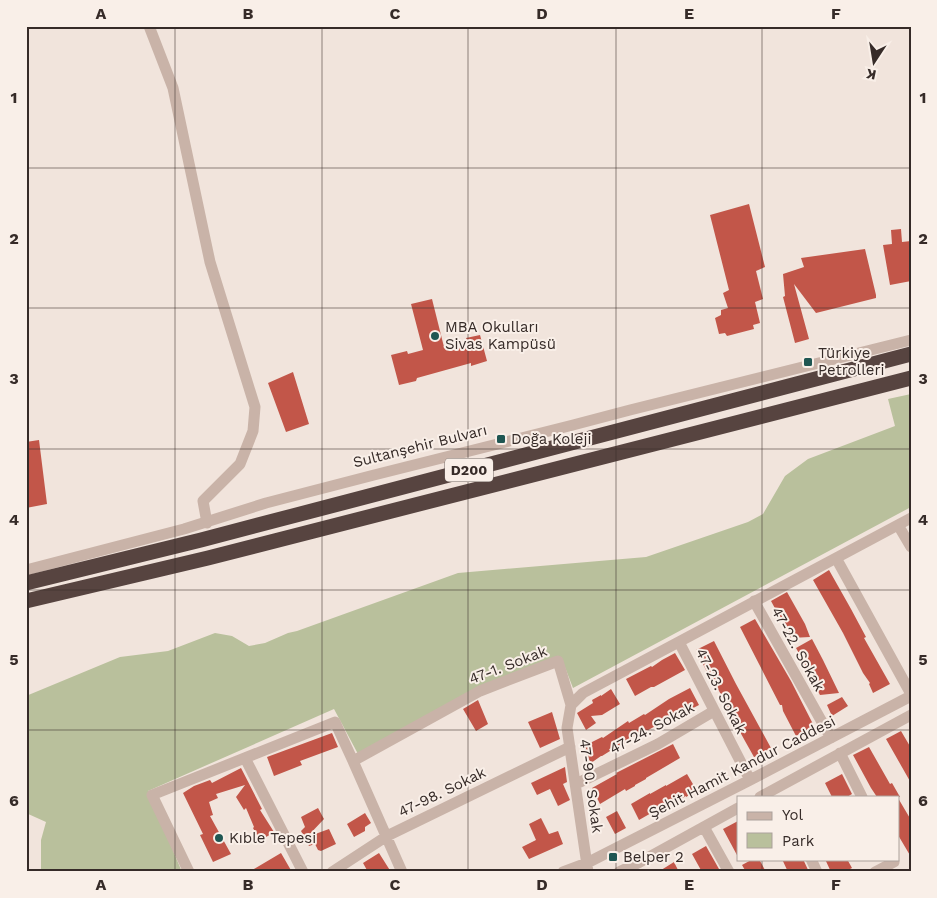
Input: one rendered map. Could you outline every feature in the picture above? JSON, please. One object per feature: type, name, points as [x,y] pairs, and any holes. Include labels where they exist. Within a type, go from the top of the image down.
[{"type":"highway","name":"D200","points":[[26,583],[201,540],[911,354]]},
{"type":"highway","name":"D200","points":[[26,600],[208,558],[911,378]]},
{"type":"street","points":[[149,26],[173,88],[210,262],[255,408],[253,431],[240,464],[203,501],[207,523]]},
{"type":"street","name":"Sultanşehir Bulvarı","points":[[26,570],[207,523],[266,503],[911,340]]},
{"type":"street","points":[[571,705],[583,693],[911,518]]},
{"type":"street","points":[[898,525],[911,547]]},
{"type":"street","points":[[836,558],[911,695]]},
{"type":"street","name":"47-22. Sokak","points":[[754,601],[831,738]]},
{"type":"street","name":"47-23. Sokak","points":[[679,642],[750,780]]},
{"type":"street","name":"47-1. Sokak","points":[[353,761],[480,691],[558,661],[571,705]]},
{"type":"street","name":"Şehit Hamit Kandur Caddesi","points":[[563,872],[587,867],[911,695]]},
{"type":"street","name":"47-90. Sokak","points":[[571,705],[567,728],[587,867]]},
{"type":"street","name":"47-24. Sokak","points":[[576,784],[658,744],[714,711]]},
{"type":"street","points":[[776,793],[840,753],[911,715]]},
{"type":"street","points":[[189,872],[152,795],[335,722],[402,872]]},
{"type":"street","name":"47-98. Sokak","points":[[332,872],[387,836],[570,748]]},
{"type":"street","points":[[840,753],[862,796]]},
{"type":"street","points":[[245,758],[303,872]]},
{"type":"street","points":[[619,872],[642,867],[704,827],[737,809]]},
{"type":"street","points":[[704,827],[729,872]]},
{"type":"street","points":[[811,860],[817,872]]},
{"type":"street","points":[[875,872],[896,864]]},
{"type":"green space","points":[[911,394],[911,507],[573,688],[561,657],[358,754],[334,709],[148,791],[182,872],[41,872],[41,840],[46,822],[26,813],[26,696],[120,657],[168,651],[215,633],[232,636],[249,646],[265,643],[288,633],[458,573],[646,557],[748,522],[763,514],[785,476],[808,459],[895,426],[888,399]]},
{"type":"building","points":[[749,204],[765,267],[756,271],[763,299],[755,302],[760,323],[753,325],[754,329],[727,336],[725,333],[719,334],[715,318],[721,315],[721,310],[728,308],[723,293],[729,290],[710,215]]},
{"type":"building","points":[[901,229],[902,242],[911,241],[911,281],[890,285],[883,245],[892,244],[891,230]]},
{"type":"building","points":[[865,249],[876,298],[816,313],[794,284],[809,339],[795,343],[783,297],[785,296],[783,274],[804,267],[801,258]]},
{"type":"building","points":[[432,299],[444,347],[467,341],[466,338],[480,335],[487,361],[471,366],[471,363],[399,385],[391,355],[407,351],[408,354],[423,350],[411,304]]},
{"type":"building","points":[[293,372],[309,424],[286,432],[268,383]]},
{"type":"building","points":[[39,440],[47,504],[26,508],[26,442]]},
{"type":"building","points":[[829,570],[890,684],[873,693],[870,683],[813,580]]},
{"type":"building","points":[[787,592],[810,637],[791,638],[771,601]]},
{"type":"building","points":[[755,619],[791,681],[814,726],[796,736],[783,711],[782,705],[780,705],[740,627]]},
{"type":"building","points":[[812,639],[839,693],[820,695],[796,648]]},
{"type":"building","points":[[714,641],[771,748],[758,756],[754,757],[696,650]]},
{"type":"building","points":[[675,653],[685,670],[635,696],[626,679],[652,667]]},
{"type":"building","points":[[690,688],[699,705],[642,732],[621,746],[609,749],[610,751],[591,763],[582,747],[603,738],[628,721],[629,723],[645,715]]},
{"type":"building","points":[[611,689],[620,704],[602,715],[591,716],[596,723],[586,730],[577,713],[593,703],[592,700]]},
{"type":"building","points":[[842,697],[848,706],[832,716],[827,705]]},
{"type":"building","points":[[478,700],[488,724],[476,731],[463,709]]},
{"type":"building","points":[[552,712],[560,739],[540,748],[528,722]]},
{"type":"building","points":[[901,731],[911,748],[911,783],[886,739]]},
{"type":"building","points":[[332,733],[338,747],[300,761],[302,765],[274,776],[267,757]]},
{"type":"building","points":[[673,744],[680,758],[635,786],[626,791],[625,789],[600,804],[592,788],[616,773]]},
{"type":"building","points":[[869,747],[890,784],[892,783],[899,796],[876,796],[853,755]]},
{"type":"building","points":[[565,767],[567,782],[563,784],[570,800],[558,806],[550,789],[537,795],[531,783]]},
{"type":"building","points":[[241,768],[262,809],[260,810],[274,832],[260,841],[246,808],[244,810],[236,797],[245,785],[216,794],[218,798],[209,802],[213,815],[210,816],[231,854],[213,862],[200,835],[203,834],[183,793],[194,786],[210,780],[212,783]]},
{"type":"building","points":[[687,774],[697,791],[639,820],[631,804]]},
{"type":"building","points":[[842,774],[852,794],[849,796],[832,796],[825,783]]},
{"type":"building","points":[[900,801],[911,820],[911,857],[900,838]]},
{"type":"building","points":[[318,808],[324,819],[307,837],[329,829],[336,844],[321,851],[318,850],[315,844],[309,846],[301,831],[305,827],[301,817]]},
{"type":"building","points":[[617,811],[626,828],[615,834],[606,817]]},
{"type":"building","points":[[365,813],[371,823],[365,827],[365,831],[354,837],[347,824]]},
{"type":"building","points":[[541,818],[549,834],[558,831],[563,844],[529,859],[522,847],[536,840],[529,824]]},
{"type":"building","points":[[737,822],[737,855],[723,829]]},
{"type":"building","points":[[706,846],[719,869],[713,872],[702,872],[692,854]]},
{"type":"building","points":[[281,853],[292,872],[249,872]]},
{"type":"building","points":[[379,853],[391,872],[368,872],[363,863]]},
{"type":"building","points":[[751,860],[760,860],[766,872],[746,872],[742,865]]},
{"type":"building","points":[[782,860],[803,860],[809,872],[788,872]]},
{"type":"building","points":[[825,860],[848,860],[852,868],[844,872],[831,872]]},
{"type":"building","points":[[674,862],[679,872],[658,872]]},
{"type":"place","name":"MBA Okulları Sivas Kampüsü","points":[[435,336]]},
{"type":"place","name":"Türkiye Petrolleri","points":[[808,362]]},
{"type":"place","name":"Doğa Koleji","points":[[501,439]]},
{"type":"place","name":"Kıble Tepesi","points":[[219,838]]},
{"type":"place","name":"Belper 2","points":[[613,857]]}]
